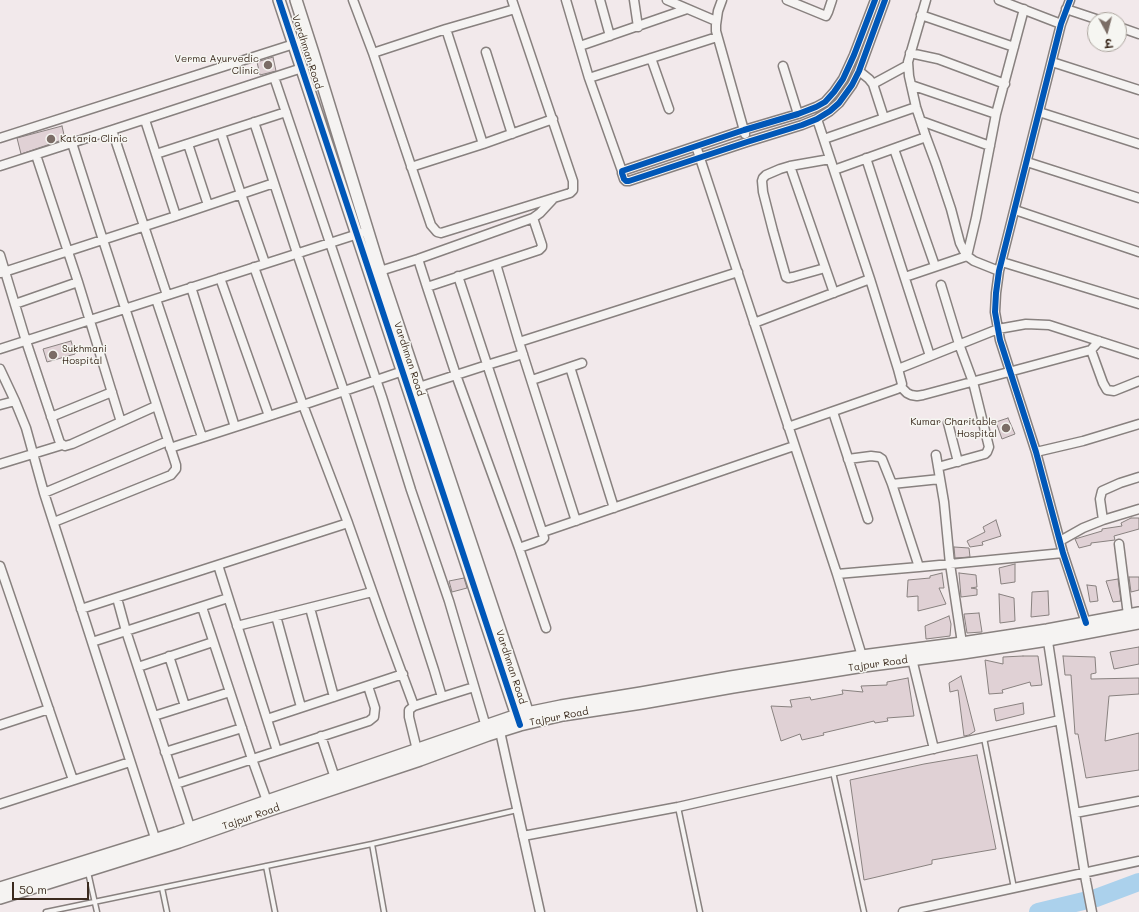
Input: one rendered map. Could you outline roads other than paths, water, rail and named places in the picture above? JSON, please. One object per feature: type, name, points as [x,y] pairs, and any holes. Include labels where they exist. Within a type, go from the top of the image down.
[{"type":"main road","name":"Vardhman Road","points":[[279,0],[403,370],[524,719]]},
{"type":"main road","name":"Vardhman Road","points":[[296,0],[380,271],[419,387],[524,719]]},
{"type":"main road","name":"Tajpur Road","points":[[524,719],[563,715],[642,703],[864,666],[963,653],[1047,635],[1086,623],[1134,614]]},
{"type":"main road","name":"Tajpur Road","points":[[192,832],[267,801],[417,750],[524,719],[561,706],[862,656],[1139,623]]},
{"type":"main road","name":"Tajpur Road","points":[[0,898],[88,872],[157,844],[192,832],[278,808],[420,760],[487,730]]},
{"type":"main road","name":"Tajpur Road","points":[[0,888],[157,844]]},
{"type":"street","points":[[353,0],[373,53],[432,225],[437,232],[441,233],[553,199],[570,193],[573,190],[573,181],[512,0]]},
{"type":"street","points":[[566,0],[589,78],[623,177],[628,181],[817,119],[830,111],[839,103],[852,85],[859,71],[886,0]]},
{"type":"street","points":[[600,0],[610,36]]},
{"type":"street","points":[[634,0],[638,27]]},
{"type":"street","points":[[667,0],[716,21]]},
{"type":"street","points":[[722,0],[716,21],[717,37],[747,142]]},
{"type":"street","points":[[787,0],[826,16],[832,0]]},
{"type":"street","points":[[622,171],[744,130],[798,114],[825,102],[843,79],[875,0]]},
{"type":"street","points":[[926,0],[910,53],[908,65],[916,107],[936,164],[960,243],[967,256],[978,264],[999,271]]},
{"type":"street","points":[[999,0],[1061,24]]},
{"type":"street","points":[[1070,0],[1061,24],[999,271],[996,293],[996,312],[998,329],[1010,372],[1036,452],[1063,553],[1086,623]]},
{"type":"street","points":[[373,53],[446,29],[515,9]]},
{"type":"street","points":[[580,46],[688,9]]},
{"type":"street","points":[[967,256],[976,218],[996,114],[1024,9]]},
{"type":"street","points":[[1066,9],[1087,16]]},
{"type":"street","points":[[921,15],[1014,47]]},
{"type":"street","points":[[446,29],[483,144]]},
{"type":"street","points":[[1127,30],[1139,34]]},
{"type":"street","points":[[589,78],[717,37]]},
{"type":"street","points":[[0,138],[309,40]]},
{"type":"street","points":[[486,52],[512,134]]},
{"type":"street","points":[[910,53],[938,59],[1005,84]]},
{"type":"street","points":[[651,58],[669,109]]},
{"type":"street","points":[[1052,62],[1139,90]]},
{"type":"street","points":[[873,84],[908,65]]},
{"type":"street","points":[[783,66],[798,114]]},
{"type":"street","points":[[0,166],[302,68]]},
{"type":"street","points":[[859,71],[873,84],[884,118]]},
{"type":"street","points":[[274,77],[449,600],[487,730]]},
{"type":"street","points":[[911,85],[996,114]]},
{"type":"street","points":[[824,139],[916,107]]},
{"type":"street","points":[[156,154],[286,112]]},
{"type":"street","points":[[1039,112],[1139,144]]},
{"type":"street","points":[[411,167],[483,144],[553,119]]},
{"type":"street","points":[[817,119],[902,380],[901,387]]},
{"type":"street","points":[[145,120],[176,216]]},
{"type":"street","points":[[921,121],[990,146]]},
{"type":"street","points":[[254,122],[344,391],[442,697]]},
{"type":"street","points":[[112,130],[167,295]]},
{"type":"street","points":[[221,133],[265,263]]},
{"type":"street","points":[[834,170],[926,137]]},
{"type":"street","points":[[54,522],[171,475],[176,469],[176,464],[102,240],[72,143]]},
{"type":"street","points":[[188,144],[208,205]]},
{"type":"street","points":[[696,146],[837,574],[862,656]]},
{"type":"street","points":[[894,149],[935,266]]},
{"type":"street","points":[[36,155],[78,282],[121,422]]},
{"type":"street","points":[[866,158],[930,356]]},
{"type":"street","points":[[825,268],[793,278],[788,278],[785,275],[763,192],[762,181],[766,175],[790,166],[830,159]]},
{"type":"street","points":[[1027,162],[1139,198]]},
{"type":"street","points":[[790,166],[834,293]]},
{"type":"street","points":[[3,272],[274,183]]},
{"type":"street","points":[[380,271],[533,218],[553,199]]},
{"type":"street","points":[[1014,210],[1139,252]]},
{"type":"street","points":[[427,287],[541,249],[542,245],[533,218]]},
{"type":"street","points":[[0,349],[368,230]]},
{"type":"street","points":[[0,255],[3,272],[15,304],[59,441],[62,445]]},
{"type":"street","points":[[905,276],[967,256]]},
{"type":"street","points":[[418,259],[456,375],[519,548],[546,628]]},
{"type":"street","points":[[1002,262],[1139,304]]},
{"type":"street","points":[[496,264],[519,342],[576,521]]},
{"type":"street","points":[[254,267],[303,405],[348,523],[414,706]]},
{"type":"street","points":[[519,342],[738,272]]},
{"type":"street","points":[[458,276],[543,532],[544,538],[542,540],[519,548]]},
{"type":"street","points":[[220,278],[269,416]]},
{"type":"street","points":[[754,323],[870,279]]},
{"type":"street","points":[[15,304],[78,282]]},
{"type":"street","points":[[938,467],[986,454],[988,450],[973,382],[959,344],[941,285]]},
{"type":"street","points":[[191,287],[235,427]]},
{"type":"street","points":[[156,298],[202,437]]},
{"type":"street","points":[[898,369],[998,329],[1026,324],[1049,325],[1139,354]]},
{"type":"street","points":[[901,387],[907,393],[916,396],[923,395],[1091,350],[1100,341]]},
{"type":"street","points":[[1091,350],[1103,383],[1108,390],[1114,391],[1139,381]]},
{"type":"street","points":[[419,387],[523,354]]},
{"type":"street","points":[[532,380],[582,363]]},
{"type":"street","points":[[570,367],[614,508]]},
{"type":"street","points":[[0,369],[26,428],[44,493],[157,844]]},
{"type":"street","points":[[44,493],[169,444],[202,437],[235,427],[403,370]]},
{"type":"street","points":[[788,427],[901,387]]},
{"type":"street","points":[[51,417],[112,392]]},
{"type":"street","points":[[0,406],[15,401]]},
{"type":"street","points":[[0,464],[62,445],[69,446],[156,406]]},
{"type":"street","points":[[833,412],[868,519]]},
{"type":"street","points":[[948,423],[958,462]]},
{"type":"street","points":[[1036,452],[1083,441],[1139,424]]},
{"type":"street","points":[[543,532],[794,446]]},
{"type":"street","points":[[936,455],[944,502],[950,564],[962,643]]},
{"type":"street","points":[[848,459],[871,456],[882,459],[892,484],[919,567]]},
{"type":"street","points":[[1103,520],[1100,499],[1102,491],[1139,477]]},
{"type":"street","points":[[892,484],[940,479]]},
{"type":"street","points":[[1060,541],[1083,528],[1139,509]]},
{"type":"street","points":[[81,610],[348,523]]},
{"type":"street","points":[[1119,544],[1134,614]]},
{"type":"street","points":[[837,574],[1063,553]]},
{"type":"street","points":[[218,565],[277,751]]},
{"type":"street","points":[[0,566],[3,586],[49,709],[73,780]]},
{"type":"street","points":[[237,626],[372,592]]},
{"type":"street","points":[[117,598],[126,631],[192,832]]},
{"type":"street","points":[[92,642],[228,598]]},
{"type":"street","points":[[202,607],[267,801]]},
{"type":"street","points":[[310,608],[334,696]]},
{"type":"street","points":[[276,616],[301,707]]},
{"type":"street","points":[[1047,635],[1085,877],[1092,912]]},
{"type":"street","points":[[138,667],[214,642]]},
{"type":"street","points":[[169,656],[184,706]]},
{"type":"street","points":[[912,659],[934,749]]},
{"type":"street","points":[[267,719],[403,674]]},
{"type":"street","points":[[176,784],[370,721],[375,714],[376,708],[368,686]]},
{"type":"street","points":[[417,750],[408,714],[409,710],[414,706],[474,687]]},
{"type":"street","points":[[154,716],[230,692]]},
{"type":"street","points":[[0,725],[49,709]]},
{"type":"street","points":[[523,836],[678,807],[1060,720]]},
{"type":"street","points":[[498,726],[540,912]]},
{"type":"street","points":[[165,752],[242,728]]},
{"type":"street","points":[[322,736],[335,778]]},
{"type":"street","points":[[0,804],[130,762]]},
{"type":"street","points":[[1075,813],[1139,800]]},
{"type":"street","points":[[903,912],[1014,889],[1085,877],[1139,861]]},
{"type":"lane","points":[[984,738],[1014,889]]},
{"type":"lane","points":[[833,772],[864,912]]},
{"type":"lane","points":[[678,807],[700,912]]},
{"type":"lane","points":[[46,912],[372,844],[518,810]]},
{"type":"lane","points":[[372,844],[384,912]]},
{"type":"lane","points":[[266,866],[275,912]]},
{"type":"lane","points":[[88,872],[97,912]]},
{"type":"lane","points":[[162,888],[167,912]]},
{"type":"waterway","points":[[1038,912],[1096,898],[1139,882]]},
{"type":"place","name":"Verma Ayurvedic Clinic","points":[[268,65]]},
{"type":"place","name":"Kataria Clinic","points":[[51,139]]},
{"type":"place","name":"Sukhmani Hospital","points":[[53,355]]},
{"type":"place","name":"Kumar Charitable Hospital","points":[[1006,428]]}]
